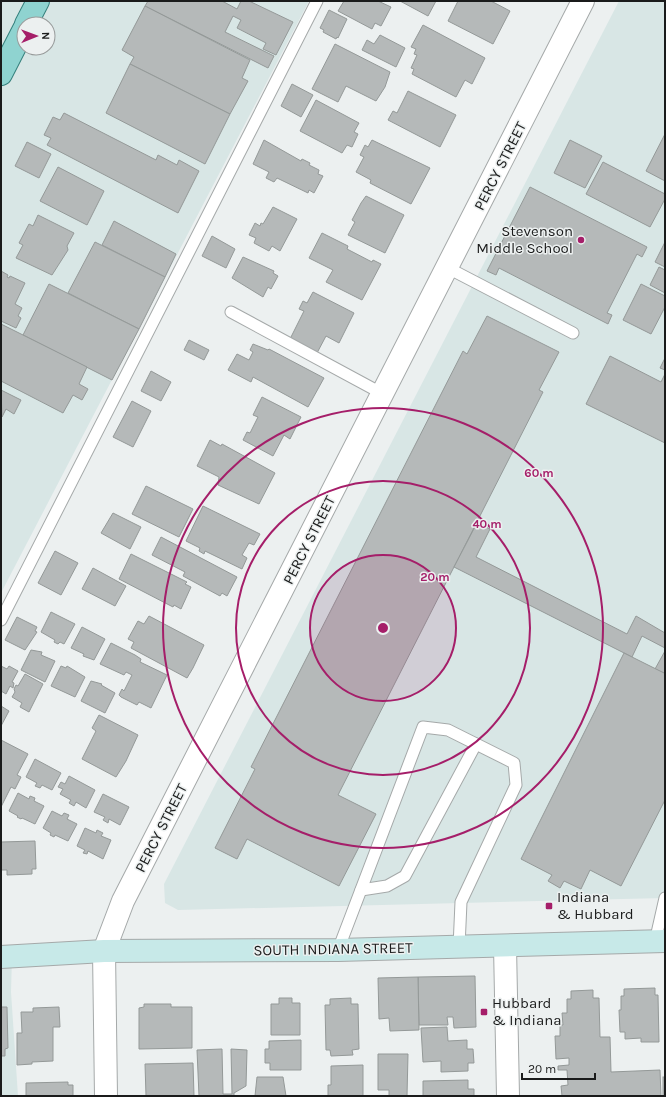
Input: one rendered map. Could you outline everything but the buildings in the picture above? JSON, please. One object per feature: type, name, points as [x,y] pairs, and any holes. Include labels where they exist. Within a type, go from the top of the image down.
[{"type":"main road","points":[[30,16],[38,1]]},
{"type":"main road","points":[[1,74],[16,45]]},
{"type":"main road","name":"SOUTH INDIANA STREET","points":[[1,958],[104,952],[338,950],[660,941]]},
{"type":"street","name":"PERCY STREET","points":[[106,1096],[104,952],[123,901],[448,268],[583,1]]},
{"type":"street","points":[[505,946],[508,1096]]},
{"type":"lane","points":[[1,620],[317,1]]},
{"type":"lane","points":[[448,268],[573,333]]},
{"type":"lane","points":[[231,312],[383,394]]},
{"type":"lane","points":[[338,950],[423,727],[448,730],[514,763],[516,785],[461,902],[458,947]]},
{"type":"lane","points":[[361,890],[387,886],[405,876],[476,744]]},
{"type":"lane","points":[[660,941],[665,898]]},
{"type":"shaded area","points":[[1,1],[309,1],[1,593]]},
{"type":"shaded area","name":"Stevenson Middle School","points":[[619,1],[665,1],[665,898],[178,910],[165,903],[164,884]]},
{"type":"shaded area","points":[[1,957],[12,957],[11,992],[18,1096],[1,1096]]},
{"type":"place","name":"Stevenson Middle School","points":[[581,240]]},
{"type":"place","name":"Indiana & Hubbard","points":[[549,906]]},
{"type":"place","name":"Hubbard & Indiana","points":[[484,1012]]}]
